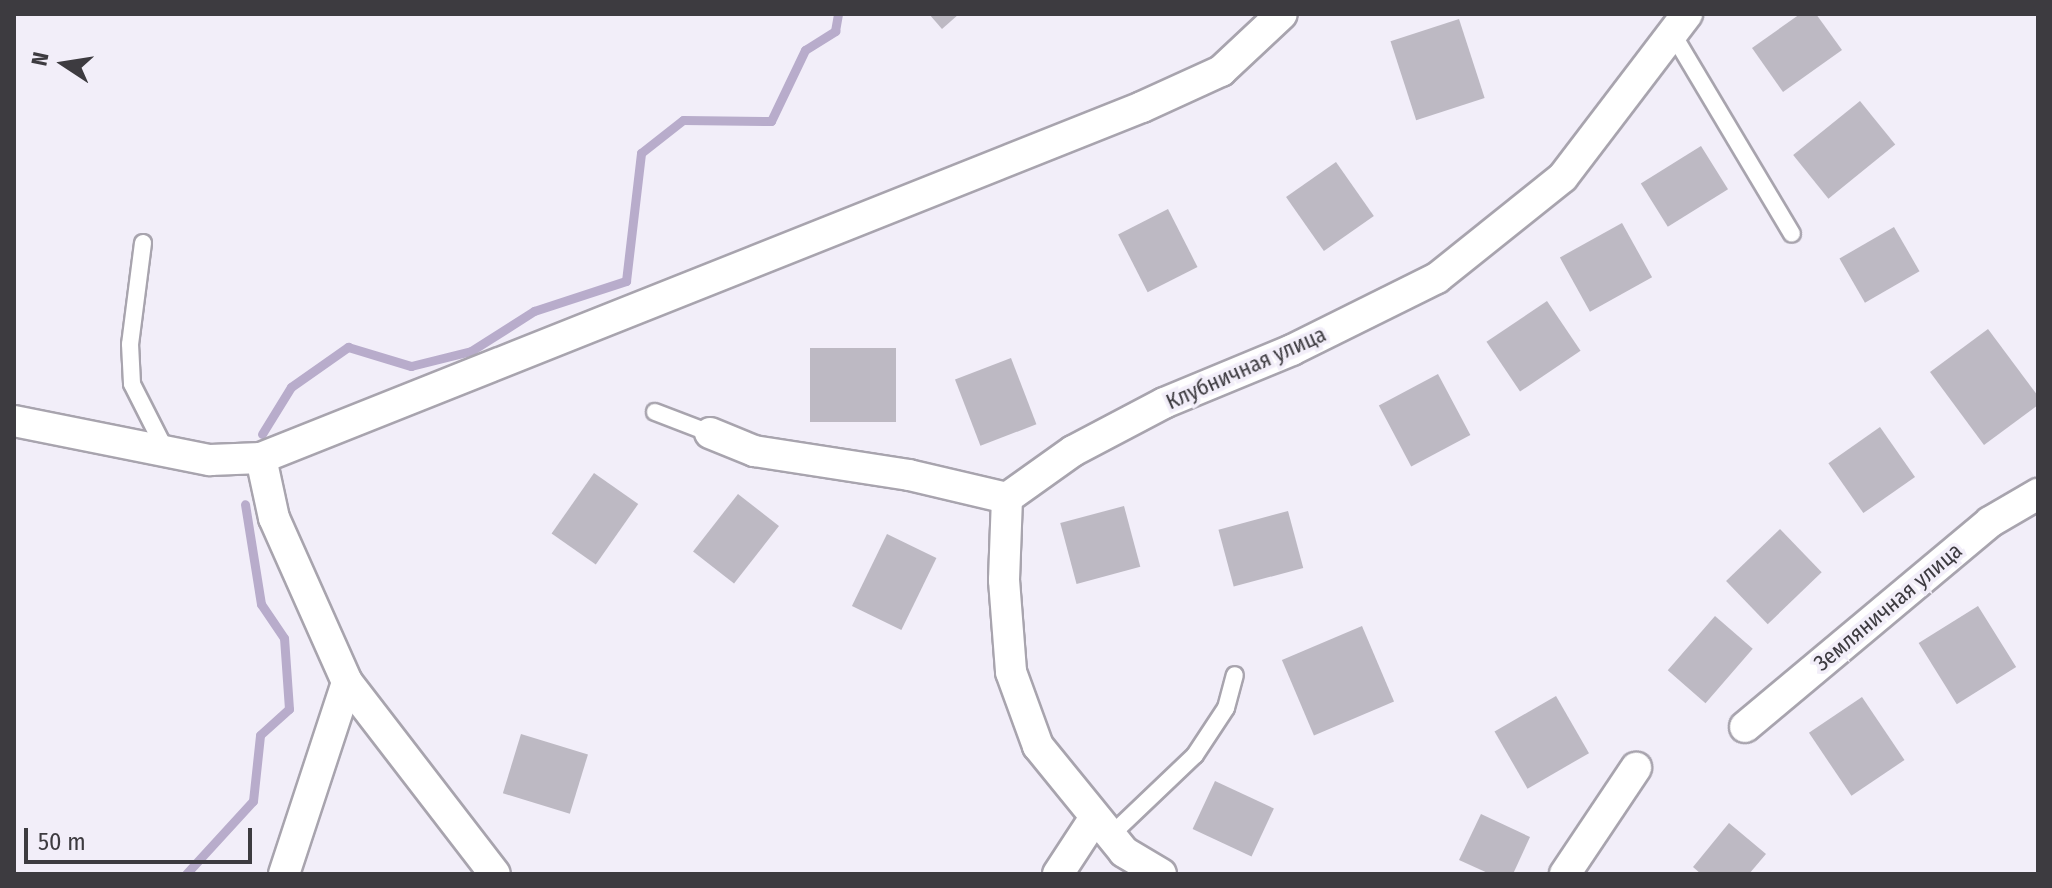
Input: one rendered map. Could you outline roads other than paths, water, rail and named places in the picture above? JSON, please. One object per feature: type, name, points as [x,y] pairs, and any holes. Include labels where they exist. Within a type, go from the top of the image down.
[{"type":"street","points":[[14,421],[210,460],[261,458],[1142,107],[1221,71],[1282,14]]},
{"type":"street","name":"Клубничная улица","points":[[1007,498],[1073,451],[1164,403],[1292,350],[1437,278],[1563,177],[1680,25]]},
{"type":"street","points":[[710,433],[754,451],[909,475],[1007,498],[1004,580],[1011,672],[1038,746],[1124,852],[1161,874]]},
{"type":"street","points":[[261,458],[274,518],[347,682],[495,874]]},
{"type":"street","name":"Земляничная улица","points":[[1745,727],[1990,522],[2038,494]]},
{"type":"street","points":[[284,874],[347,682]]},
{"type":"street","points":[[1565,874],[1636,768]]},
{"type":"street","points":[[1058,874],[1102,827]]},
{"type":"lane","points":[[1680,25],[1792,234]]},
{"type":"lane","points":[[143,243],[130,344],[132,384],[165,449]]},
{"type":"lane","points":[[655,412],[710,433]]},
{"type":"lane","points":[[1102,827],[1195,755],[1226,708],[1235,675]]},
{"type":"waterway","points":[[262,434],[291,387],[348,347],[411,366],[471,351],[534,311],[626,281],[641,153],[683,120],[771,121],[805,50],[835,31],[838,14]]},
{"type":"waterway","points":[[186,874],[253,801],[260,735],[289,709],[284,638],[261,604],[245,504]]}]
